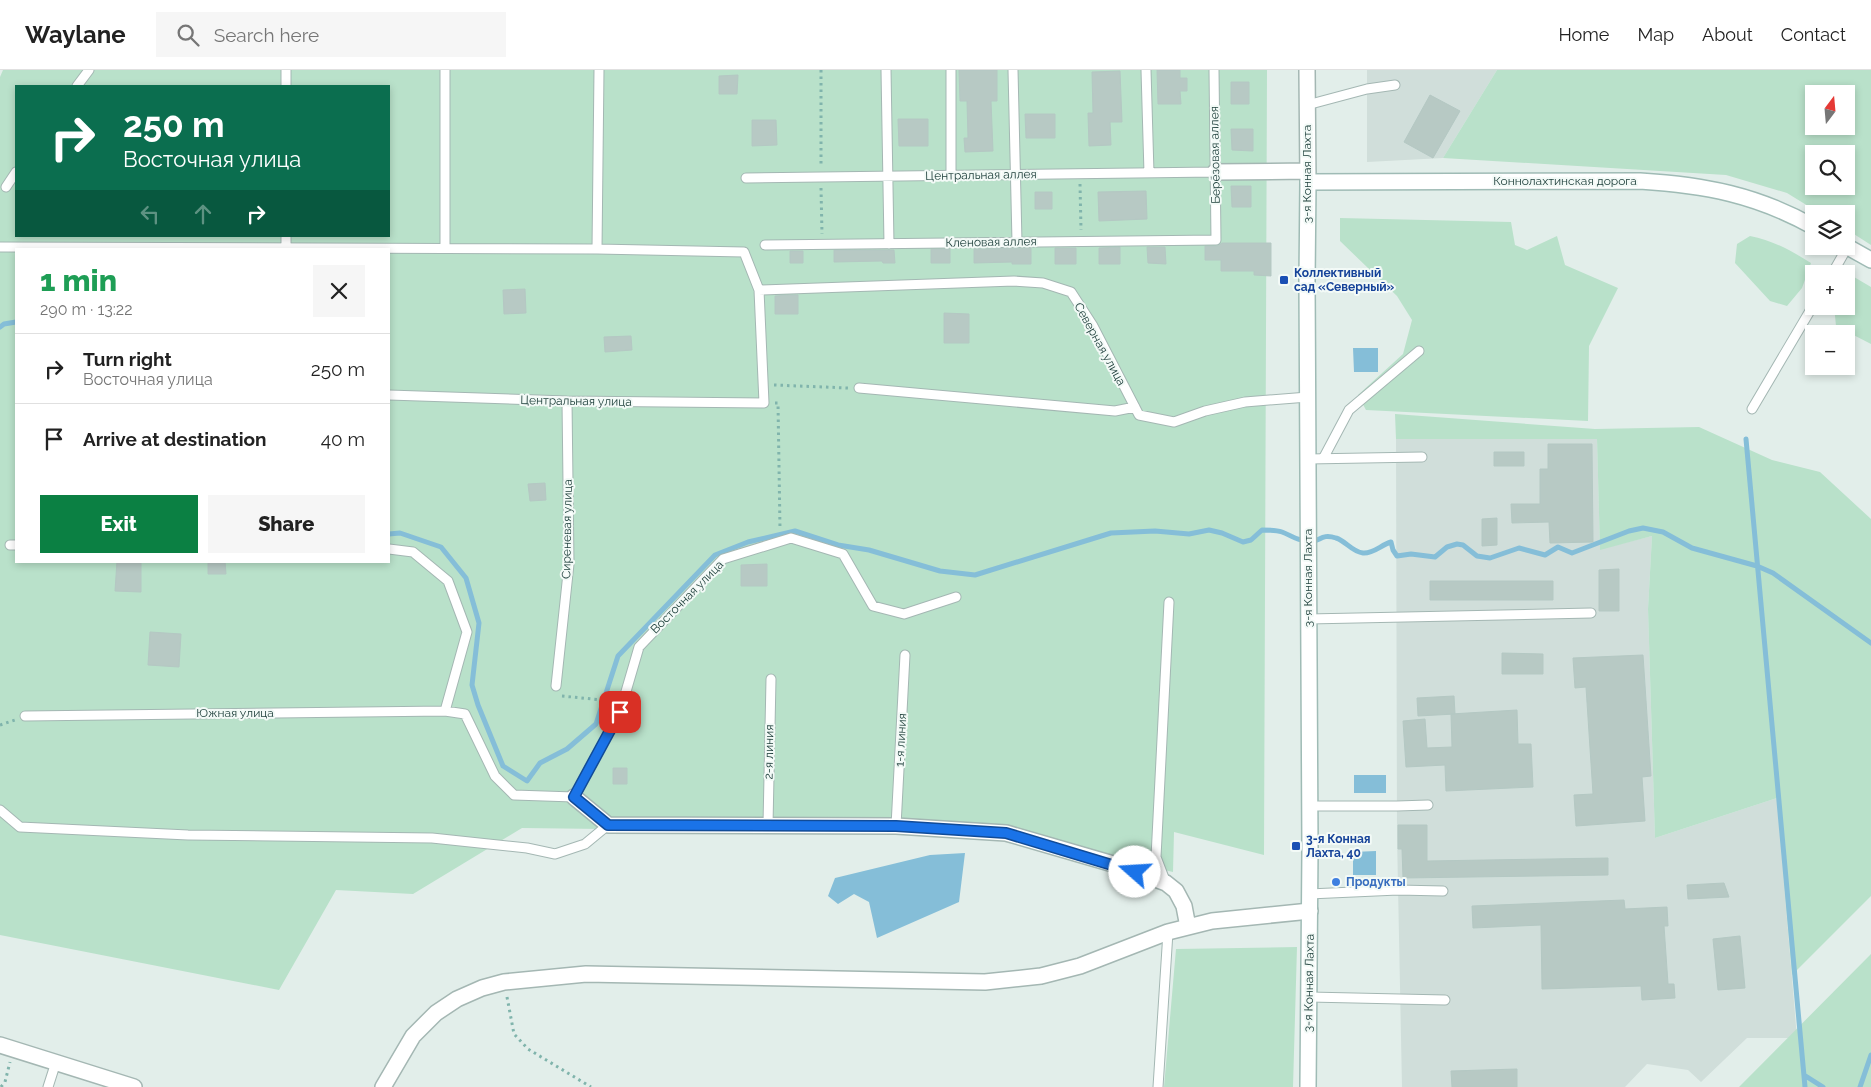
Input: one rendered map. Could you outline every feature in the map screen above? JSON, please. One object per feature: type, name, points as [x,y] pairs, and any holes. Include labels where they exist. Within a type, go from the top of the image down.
[{"type":"street","name":"3-я Конная Лахта","points":[[1306,70],[1310,894],[1308,1087]]},
{"type":"street","name":"Коннолахтинская дорога","points":[[1215,172],[1308,177],[1640,181],[1682,184],[1723,191],[1763,203],[1805,223]]},
{"type":"street","points":[[1855,251],[1871,260]]},
{"type":"street","points":[[574,797],[608,825],[896,826],[1006,833],[1120,866],[1166,883],[1176,891],[1184,906],[1188,927]]},
{"type":"street","points":[[382,1087],[413,1036],[436,1013],[482,988],[504,982],[586,974],[985,982],[1041,976],[1080,966],[1168,932],[1212,921],[1310,911]]},
{"type":"street","points":[[7,1047],[134,1087]]},
{"type":"lane","points":[[78,85],[89,70]]},
{"type":"lane","points":[[286,70],[286,85]]},
{"type":"lane","points":[[445,70],[445,248]]},
{"type":"lane","points":[[597,249],[599,70]]},
{"type":"lane","points":[[886,70],[888,244]]},
{"type":"lane","points":[[950,70],[952,176]]},
{"type":"lane","points":[[1013,70],[1016,242]]},
{"type":"lane","points":[[1146,70],[1149,173]]},
{"type":"lane","name":"Берёзовая аллея","points":[[1214,70],[1216,240]]},
{"type":"lane","points":[[1307,106],[1367,89],[1395,85]]},
{"type":"lane","name":"Центральная аллея","points":[[746,178],[1215,172]]},
{"type":"lane","points":[[6,187],[15,174]]},
{"type":"lane","name":"Кленовая аллея","points":[[765,245],[1216,240]]},
{"type":"lane","points":[[0,247],[597,249],[744,252],[759,290],[764,403]]},
{"type":"lane","name":"Северная улица","points":[[759,290],[1014,281],[1043,283],[1070,292],[1093,326],[1135,407]]},
{"type":"lane","points":[[1752,409],[1808,315]]},
{"type":"lane","points":[[1324,457],[1349,410],[1419,351]]},
{"type":"lane","points":[[859,388],[1115,411],[1135,407],[1139,415],[1174,422],[1205,411],[1245,402],[1308,397]]},
{"type":"lane","name":"Центральная улица","points":[[390,394],[567,401],[764,403]]},
{"type":"lane","name":"Сиреневая улица","points":[[556,686],[569,564],[567,401]]},
{"type":"lane","points":[[1308,459],[1324,457],[1422,457]]},
{"type":"lane","name":"Восточная улица","points":[[574,797],[620,712],[639,647],[723,559],[790,538],[843,554],[873,606],[904,614],[956,597]]},
{"type":"lane","points":[[390,549],[413,552],[448,581],[466,632],[445,711]]},
{"type":"lane","points":[[1166,883],[1156,857],[1169,602]]},
{"type":"lane","points":[[1308,619],[1590,613]]},
{"type":"lane","name":"1-я линия","points":[[896,826],[905,655]]},
{"type":"lane","name":"2-я линия","points":[[768,825],[771,678]]},
{"type":"lane","name":"Южная улица","points":[[25,716],[445,711],[465,714],[495,776],[514,795],[574,797]]},
{"type":"lane","points":[[1309,806],[1428,805]]},
{"type":"lane","points":[[0,810],[20,827],[188,835],[432,838],[526,848],[554,854],[584,844],[608,825]]},
{"type":"lane","points":[[1310,894],[1398,890],[1443,891]]},
{"type":"lane","points":[[1158,1087],[1168,932]]},
{"type":"lane","points":[[1309,997],[1445,1000]]},
{"type":"lane","points":[[48,1087],[56,1062]]},
{"type":"path","points":[[821,70],[822,244]]},
{"type":"path","points":[[1079,174],[1081,241]]},
{"type":"path","points":[[763,385],[859,388]]},
{"type":"path","points":[[764,403],[778,403],[780,524]]},
{"type":"path","points":[[556,686],[556,691],[560,696],[566,698],[615,701]]},
{"type":"path","points":[[504,982],[514,1034],[528,1049],[591,1087]]},
{"type":"path","points":[[2,1087],[5,1082],[7,1047]]},
{"type":"shaded area","points":[[1367,70],[1497,70],[1443,158],[1367,162]]},
{"type":"shaded area","points":[[1597,438],[1600,549],[1652,536],[1648,609],[1655,838],[1777,798],[1797,1038],[1747,1038],[1701,1082],[1688,1070],[1647,1064],[1625,1087],[1402,1087],[1397,836],[1396,439]]},
{"type":"green space","points":[[3,70],[1267,70],[1264,855],[1174,832],[1173,872],[1009,834],[522,828],[413,894],[336,890],[279,990],[0,935],[0,77]]},
{"type":"green space","points":[[1497,70],[1871,70],[1871,245],[1855,235],[1855,205],[1806,205],[1787,193],[1726,175],[1443,158]]},
{"type":"green space","points":[[1340,218],[1511,222],[1515,245],[1527,250],[1557,236],[1565,265],[1618,288],[1589,346],[1588,421],[1366,410],[1358,395],[1403,354],[1412,320],[1397,296],[1340,241]]},
{"type":"green space","points":[[1750,236],[1766,240],[1797,254],[1811,263],[1810,265],[1805,265],[1805,280],[1802,288],[1787,306],[1770,301],[1735,263],[1737,244]]},
{"type":"green space","points":[[1855,278],[1871,287],[1871,344],[1855,336],[1855,325],[1836,325],[1835,315],[1855,315]]},
{"type":"green space","points":[[1395,414],[1595,429],[1699,427],[1772,460],[1820,472],[1871,519],[1871,896],[1792,975],[1777,798],[1655,838],[1648,609],[1652,536],[1600,550],[1597,439],[1396,439]]},
{"type":"green space","points":[[1297,947],[1293,1087],[1164,1087],[1176,949]]},
{"type":"green space","points":[[1871,954],[1871,1087],[1739,1087]]},
{"type":"water","points":[[1353,348],[1378,348],[1378,372],[1354,372]]},
{"type":"water","points":[[1354,775],[1386,775],[1386,793],[1354,793]]},
{"type":"water","points":[[1376,851],[1376,875],[1353,875],[1353,852]]},
{"type":"water","points":[[965,853],[959,902],[877,938],[869,902],[854,894],[838,904],[828,896],[835,878],[930,855]]},
{"type":"building","points":[[959,70],[997,70],[997,101],[991,101],[993,151],[965,152],[964,138],[968,138],[967,101],[960,101]]},
{"type":"building","points":[[1157,70],[1180,70],[1180,78],[1187,78],[1187,91],[1180,91],[1181,104],[1158,104]]},
{"type":"building","points":[[1120,71],[1122,122],[1110,122],[1111,145],[1089,146],[1088,113],[1093,113],[1092,72]]},
{"type":"building","points":[[738,75],[737,94],[719,94],[719,76]]},
{"type":"building","points":[[1231,82],[1249,82],[1249,104],[1231,104]]},
{"type":"building","points":[[1430,95],[1460,111],[1433,158],[1404,142]]},
{"type":"building","points":[[1025,114],[1055,114],[1055,138],[1026,138]]},
{"type":"building","points":[[898,119],[928,119],[928,146],[899,146]]},
{"type":"building","points":[[752,120],[776,120],[777,145],[752,146]]},
{"type":"building","points":[[1231,129],[1253,129],[1253,151],[1232,150]]},
{"type":"building","points":[[1231,186],[1251,186],[1251,207],[1232,207]]},
{"type":"building","points":[[1146,191],[1147,219],[1099,221],[1098,192]]},
{"type":"building","points":[[1035,192],[1052,192],[1052,209],[1035,209]]},
{"type":"building","points":[[1222,243],[1271,243],[1271,276],[1254,275],[1254,271],[1221,271],[1221,260],[1205,260],[1205,246],[1217,246]]},
{"type":"building","points":[[1120,247],[1120,264],[1099,264],[1099,248]]},
{"type":"building","points":[[1147,247],[1165,247],[1166,264],[1148,263]]},
{"type":"building","points":[[1031,248],[1031,264],[1012,264],[1012,262],[974,263],[974,249]]},
{"type":"building","points":[[1055,248],[1076,248],[1076,264],[1055,264]]},
{"type":"building","points":[[931,249],[950,249],[950,263],[931,263]]},
{"type":"building","points":[[834,250],[894,250],[895,263],[883,263],[882,261],[834,262]]},
{"type":"building","points":[[790,251],[803,251],[803,263],[790,263]]},
{"type":"building","points":[[525,289],[526,313],[504,314],[503,290]]},
{"type":"building","points":[[798,295],[798,314],[775,314],[775,296]]},
{"type":"building","points":[[944,313],[969,314],[969,343],[944,343]]},
{"type":"building","points":[[631,336],[632,350],[605,352],[604,337]]},
{"type":"building","points":[[1548,444],[1592,444],[1593,542],[1550,543],[1549,522],[1512,523],[1511,504],[1540,504],[1540,469],[1548,469]]},
{"type":"building","points":[[1494,452],[1524,452],[1524,466],[1494,466]]},
{"type":"building","points":[[545,483],[546,500],[530,501],[528,484]]},
{"type":"building","points":[[1497,518],[1497,545],[1482,546],[1482,519]]},
{"type":"building","points":[[117,563],[141,563],[141,592],[115,591]]},
{"type":"building","points":[[208,563],[225,563],[226,574],[208,574]]},
{"type":"building","points":[[767,564],[767,586],[741,586],[741,565]]},
{"type":"building","points":[[1619,569],[1619,611],[1599,611],[1599,570]]},
{"type":"building","points":[[1430,581],[1553,581],[1553,600],[1430,600]]},
{"type":"building","points":[[150,632],[181,634],[179,667],[148,665]]},
{"type":"building","points":[[1502,653],[1543,654],[1543,674],[1502,674]]},
{"type":"building","points":[[1643,655],[1651,776],[1642,777],[1645,821],[1576,826],[1574,795],[1593,794],[1586,687],[1575,688],[1573,658]]},
{"type":"building","points":[[1454,696],[1455,714],[1418,716],[1417,698]]},
{"type":"building","points":[[1517,710],[1518,744],[1531,744],[1533,787],[1446,791],[1445,765],[1406,767],[1403,721],[1425,719],[1427,748],[1452,747],[1451,714]]},
{"type":"building","points":[[613,768],[627,768],[627,784],[613,784]]},
{"type":"building","points":[[1398,825],[1427,825],[1427,861],[1608,858],[1608,875],[1403,878],[1402,849],[1398,849]]},
{"type":"building","points":[[1724,883],[1729,897],[1688,899],[1687,885]]},
{"type":"building","points":[[1624,900],[1625,909],[1667,907],[1668,926],[1664,926],[1668,984],[1674,984],[1675,998],[1642,1000],[1641,986],[1542,989],[1541,925],[1473,928],[1472,906]]},
{"type":"building","points":[[1740,936],[1745,988],[1718,990],[1713,939]]},
{"type":"building","points":[[1517,1069],[1517,1087],[1452,1087],[1451,1071]]},
{"type":"waterway","points":[[0,327],[4,324],[15,322]]},
{"type":"waterway","points":[[1746,439],[1805,1087]]},
{"type":"waterway","points":[[390,534],[400,533],[441,547],[466,578],[479,623],[472,685],[478,705],[503,766],[527,781],[540,763],[567,749],[596,724],[618,656],[715,555],[748,542],[795,531],[838,545],[869,550],[940,571],[975,575],[1111,533],[1155,531],[1189,534],[1209,530],[1243,542],[1251,540],[1262,530],[1272,530],[1306,541],[1314,541],[1327,536],[1340,539],[1356,551],[1363,553],[1370,552],[1391,542],[1397,556],[1411,554],[1435,557],[1447,547],[1457,544],[1463,545],[1477,556],[1490,558],[1519,548],[1545,555],[1558,547],[1572,553],[1629,531],[1643,528],[1663,532],[1692,548],[1757,566],[1773,573],[1871,643]]},
{"type":"waterway","points":[[1860,1087],[1871,1055]]},
{"type":"waterway","points":[[1804,1075],[1823,1087]]},
{"type":"place","name":"Коллективный сад «Северный»","points":[[1284,280]]},
{"type":"place","name":"3-я Конная Лахта, 40","points":[[1296,846]]},
{"type":"place","name":"Продукты","points":[[1336,882]]},
{"type":"route","points":[[620,712],[574,797],[608,825],[896,826],[1006,833],[1135,872]]}]
